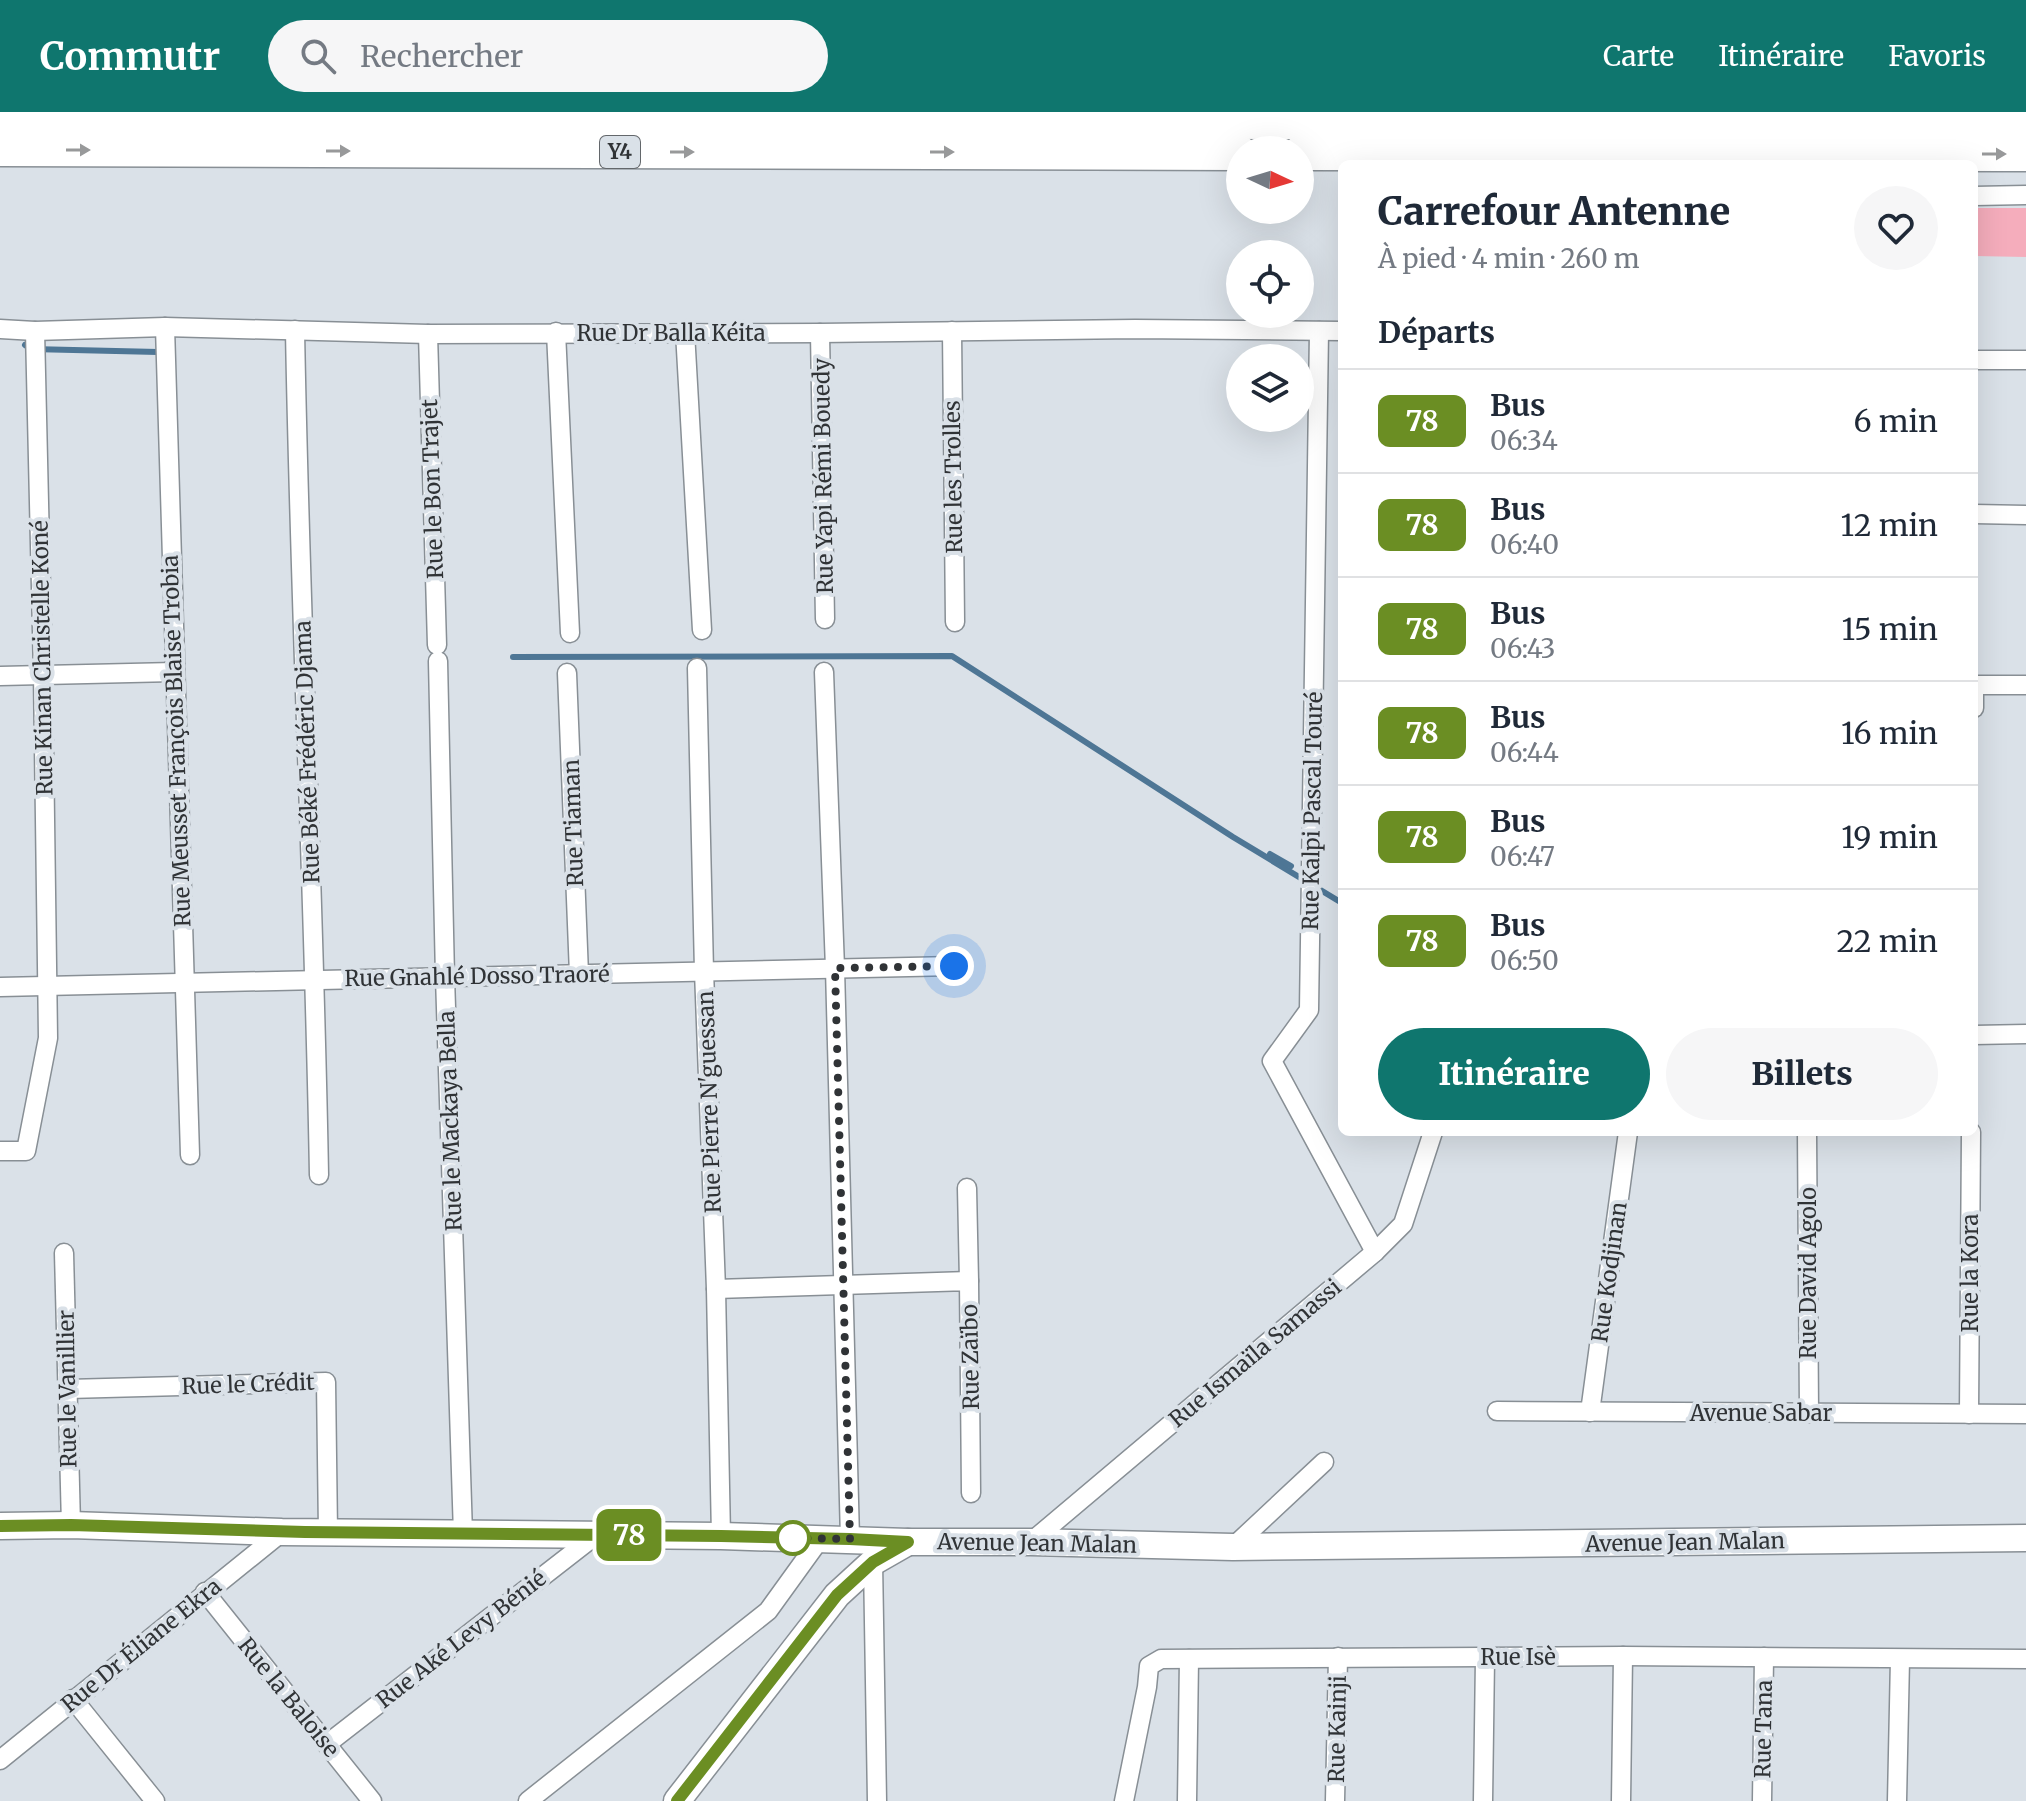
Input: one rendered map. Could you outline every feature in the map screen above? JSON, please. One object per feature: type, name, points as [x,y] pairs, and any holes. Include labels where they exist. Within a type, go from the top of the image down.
[{"type":"highway","name":"Y4","points":[[0,116],[2026,123]]},
{"type":"highway","name":"Y4","points":[[0,149],[1226,153]]},
{"type":"highway","points":[[1314,153],[2026,154]]},
{"type":"main road","name":"Avenue Jean Malan","points":[[0,1526],[1233,1547],[2026,1538]]},
{"type":"main road","points":[[677,1801],[837,1595],[873,1562],[908,1542]]},
{"type":"street","points":[[1978,196],[2026,195]]},
{"type":"street","name":"Rue Dr Balla Kéita","points":[[4,327],[35,331],[165,327],[428,334],[1135,329],[1338,331]]},
{"type":"street","name":"Rue Meusset François Blaise Trobia","points":[[165,327],[190,1155]]},
{"type":"street","name":"Rue Béké Frédéric Djama","points":[[295,330],[303,665],[316,979],[319,1175]]},
{"type":"street","name":"Rue Kinan Christelle Koné","points":[[0,1151],[26,1151],[48,1038],[35,331]]},
{"type":"street","name":"Rue les Trolles","points":[[952,331],[955,622]]},
{"type":"street","name":"Rue Kalpi Pascal Touré","points":[[1319,331],[1309,1010],[1272,1061],[1375,1252]]},
{"type":"street","points":[[556,332],[570,633]]},
{"type":"street","points":[[685,332],[702,630]]},
{"type":"street","name":"Rue Yapi Rémi Bouedy","points":[[820,333],[825,619]]},
{"type":"street","name":"Rue le Bon Trajet","points":[[428,334],[438,653]]},
{"type":"street","points":[[1978,360],[2026,360]]},
{"type":"street","points":[[1978,514],[2026,515]]},
{"type":"street","name":"Rue le Mackaya Bella","points":[[438,653],[463,1534]]},
{"type":"street","name":"Rue Pierre N'guessan","points":[[697,668],[721,1536]]},
{"type":"street","points":[[0,676],[174,672]]},
{"type":"street","points":[[824,672],[850,1539]]},
{"type":"street","name":"Rue Tiaman","points":[[567,673],[579,974]]},
{"type":"street","points":[[1978,685],[2026,685]]},
{"type":"street","name":"Rue Gnahlé Dosso Traoré","points":[[0,987],[954,966]]},
{"type":"street","points":[[1978,1035],[2026,1034]]},
{"type":"street","name":"Rue Ismaïla Samassi","points":[[1031,1542],[1375,1252],[1403,1224],[1432,1136]]},
{"type":"street","name":"Rue Kodjinan","points":[[1590,1412],[1627,1136]]},
{"type":"street","name":"Rue David Agolo","points":[[1807,1136],[1809,1413]]},
{"type":"street","name":"Rue la Kora","points":[[1969,1414],[1971,1136]]},
{"type":"street","points":[[967,1188],[969,1281]]},
{"type":"street","name":"Rue le Vanillier","points":[[64,1253],[71,1525]]},
{"type":"street","name":"Rue Zaïbo","points":[[716,1289],[969,1281],[971,1493]]},
{"type":"street","name":"Rue le Crédit","points":[[68,1389],[326,1382],[328,1532]]},
{"type":"street","name":"Avenue Sabar","points":[[1497,1411],[2026,1414]]},
{"type":"street","points":[[1233,1547],[1324,1462]]},
{"type":"street","name":"Rue Dr Éliane Ekra","points":[[0,1760],[282,1532]]},
{"type":"street","name":"Rue Aké Levy Bénié","points":[[327,1744],[596,1535]]},
{"type":"street","points":[[528,1801],[768,1611],[820,1539]]},
{"type":"street","points":[[873,1562],[877,1801]]},
{"type":"street","name":"Rue la Baloise","points":[[205,1592],[372,1801]]},
{"type":"street","points":[[1621,1801],[1623,1656]]},
{"type":"street","name":"Rue Isè","points":[[1124,1801],[1149,1666],[1161,1659],[1623,1656],[2026,1659]]},
{"type":"street","name":"Rue Kainji","points":[[1335,1801],[1338,1657]]},
{"type":"street","name":"Rue Tana","points":[[1762,1801],[1764,1657]]},
{"type":"street","points":[[1483,1801],[1485,1658]]},
{"type":"street","points":[[1187,1801],[1189,1659]]},
{"type":"street","points":[[1897,1801],[1900,1659]]},
{"type":"street","points":[[73,1699],[155,1801]]},
{"type":"shaded area","points":[[1978,208],[2026,208],[2026,257],[1978,256]]},
{"type":"waterway","points":[[25,345],[31,349],[158,352]]},
{"type":"waterway","points":[[513,657],[952,656],[1233,837],[1338,901]]},
{"type":"waterway","points":[[1270,854],[1291,866]]},
{"type":"bus line","name":"78","points":[[0,1526],[721,1536],[908,1542],[873,1562],[837,1595],[677,1801]]},
{"type":"route","points":[[793,1538],[850,1539],[835,968],[954,966]]}]
